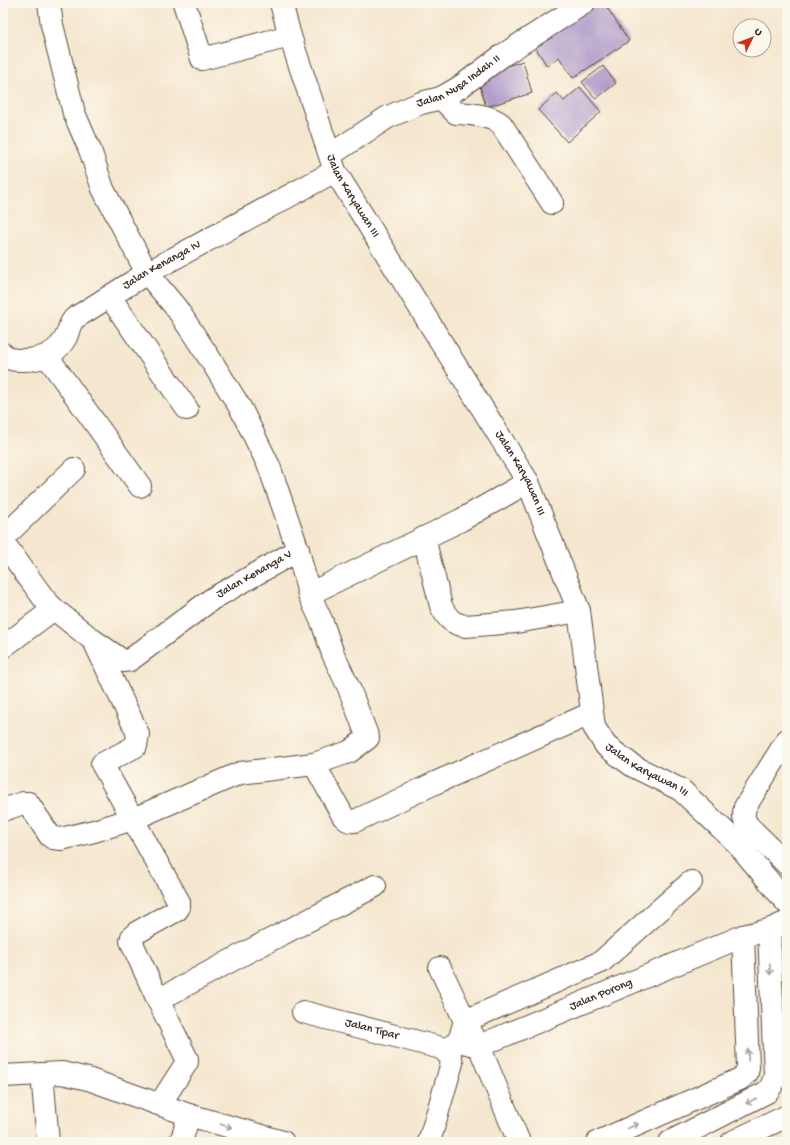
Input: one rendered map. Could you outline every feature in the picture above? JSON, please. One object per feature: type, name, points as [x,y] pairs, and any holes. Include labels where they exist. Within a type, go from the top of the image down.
[{"type":"street","points":[[50,3],[52,25],[74,114],[90,150],[103,189],[147,273],[177,309],[241,409],[269,466],[298,550]]},
{"type":"street","points":[[184,3],[202,59],[290,36]]},
{"type":"street","name":"Jalan Karyawan III","points":[[281,3],[290,36],[332,163],[528,482],[579,611],[594,727],[606,746],[633,766],[681,790],[737,843],[787,902]]},
{"type":"street","name":"Jalan Nusa Indah II","points":[[332,163],[388,117],[421,103],[441,98],[460,87],[503,55],[584,3]]},
{"type":"street","points":[[441,98],[456,113],[486,118],[502,124],[552,203]]},
{"type":"street","name":"Jalan Kenanga IV","points":[[47,356],[56,351],[65,338],[72,320],[147,273],[332,163]]},
{"type":"street","points":[[110,297],[187,409]]},
{"type":"street","points":[[3,354],[11,360],[28,360],[47,356],[140,486]]},
{"type":"street","points":[[3,538],[74,469]]},
{"type":"street","points":[[309,594],[461,520],[528,482]]},
{"type":"street","points":[[424,538],[441,606],[446,616],[458,625],[466,626],[516,622],[579,611]]},
{"type":"street","name":"Jalan Kenanga V","points":[[3,542],[45,600],[54,609],[94,641],[123,661],[130,660],[212,598],[298,550],[309,594],[322,622],[333,654],[349,688],[368,738],[349,752],[314,764]]},
{"type":"street","points":[[3,647],[54,609]]},
{"type":"street","points":[[94,641],[138,734],[136,746],[102,764],[179,902],[179,907],[177,910],[132,937],[131,941],[187,1059],[187,1062],[160,1104]]},
{"type":"street","points":[[3,810],[23,803],[28,803],[50,836],[57,839],[94,831],[133,819],[240,773],[314,764],[343,816],[346,820],[351,822],[592,713]]},
{"type":"street","points":[[787,740],[745,807],[743,816],[749,827],[787,864]]},
{"type":"street","points":[[429,1142],[452,1063],[450,1056],[458,1042],[601,962],[691,882]]},
{"type":"street","points":[[158,1000],[375,886]]},
{"type":"street","points":[[670,1142],[767,1092],[772,1084],[775,1076],[778,926]]},
{"type":"street","name":"Jalan Porong","points":[[458,1042],[743,936],[778,926]]},
{"type":"street","points":[[598,1142],[740,1079],[747,1072],[743,936]]},
{"type":"street","points":[[440,968],[458,1042],[519,1142]]},
{"type":"street","name":"Jalan Tipar","points":[[303,1012],[458,1042]]},
{"type":"street","points":[[3,1076],[62,1073],[88,1079],[189,1115],[283,1142]]},
{"type":"street","points":[[42,1074],[48,1142]]},
{"type":"street","points":[[180,1142],[189,1115]]},
{"type":"street","points":[[732,1142],[787,1116]]},
{"type":"building","points":[[590,3],[604,3],[629,41],[573,78],[559,57],[547,66],[532,42]]},
{"type":"building","points":[[523,61],[532,93],[486,107],[477,75]]},
{"type":"building","points":[[603,66],[616,83],[596,99],[582,82]]},
{"type":"building","points":[[580,87],[601,112],[567,142],[538,110],[557,93],[564,101]]}]
